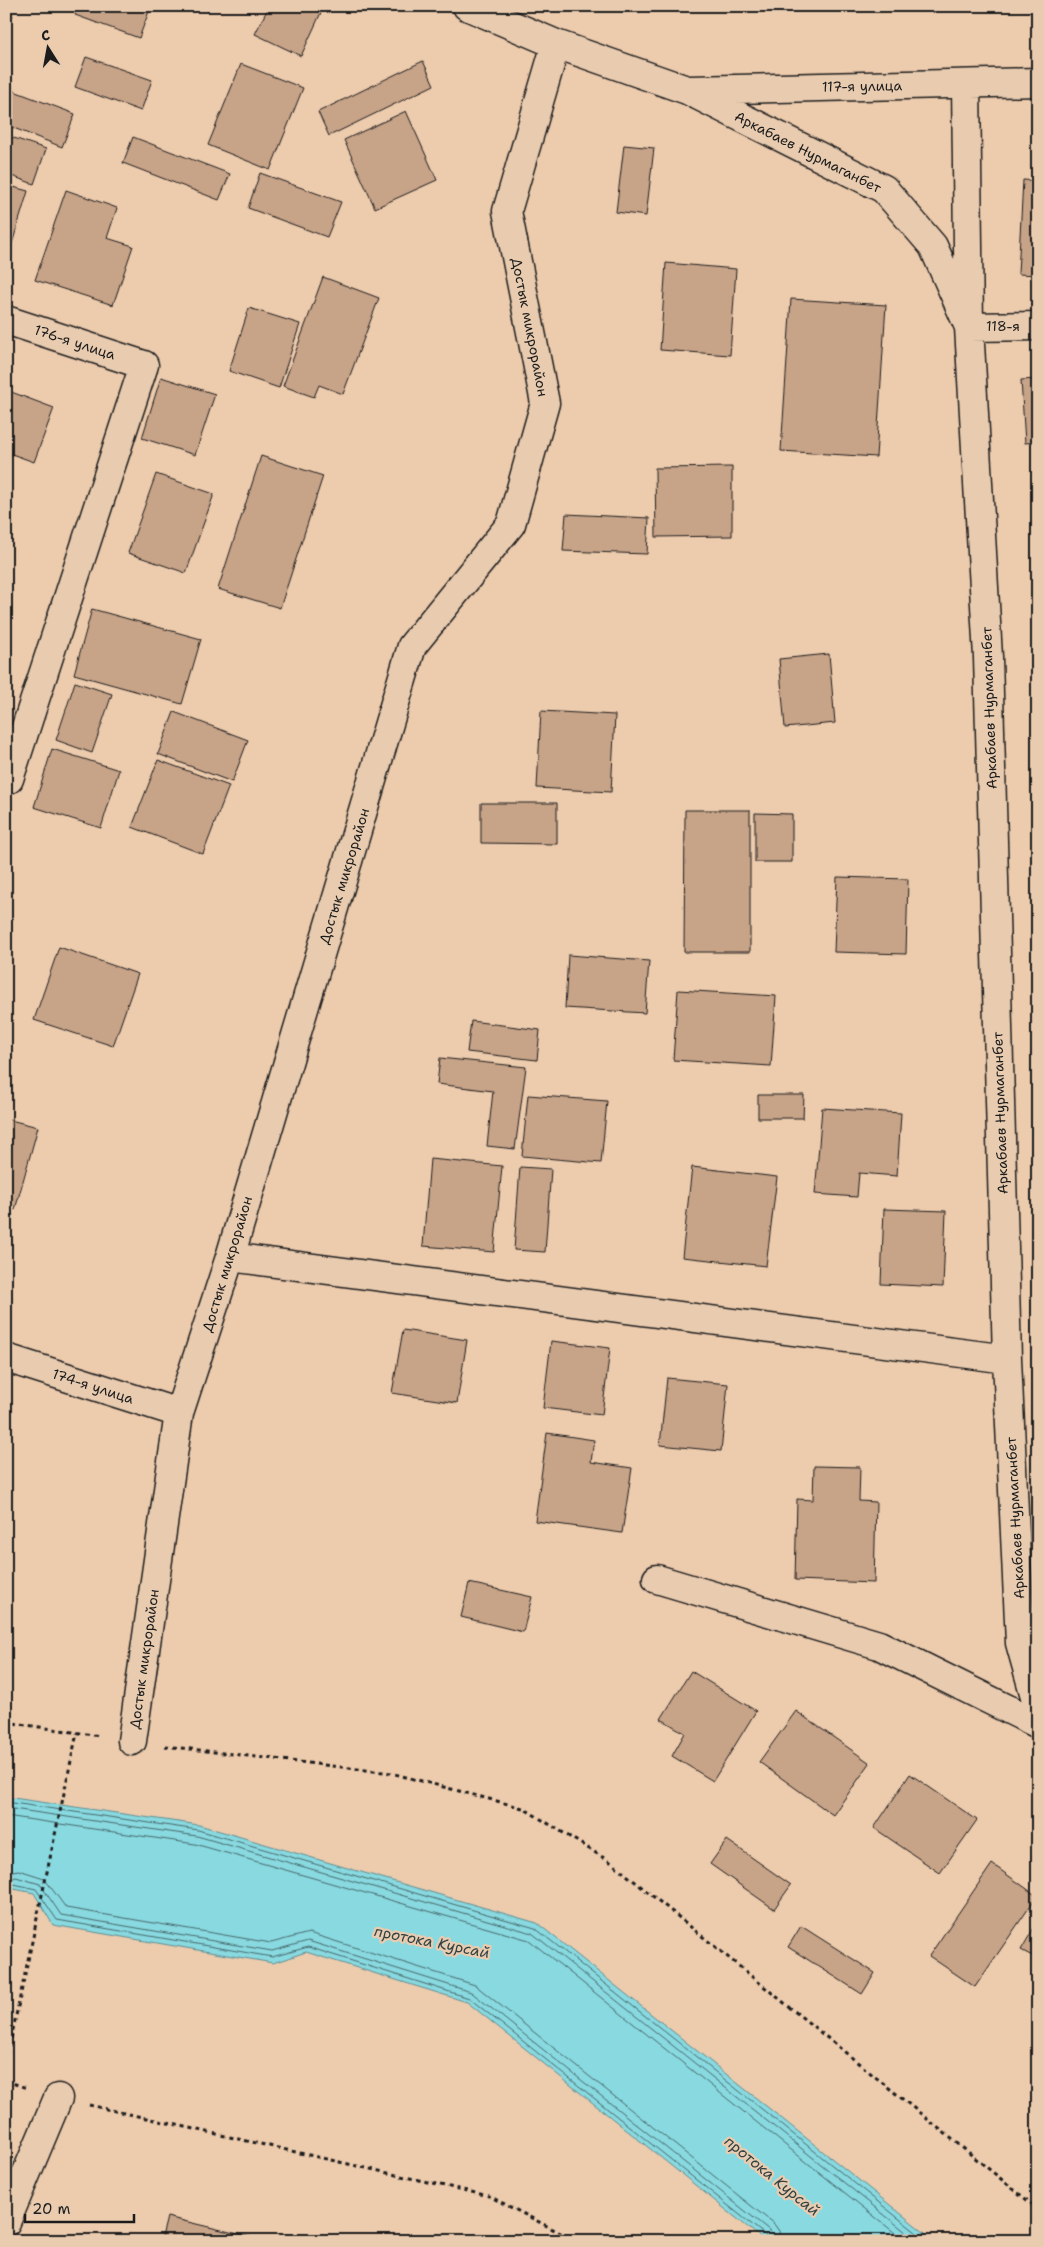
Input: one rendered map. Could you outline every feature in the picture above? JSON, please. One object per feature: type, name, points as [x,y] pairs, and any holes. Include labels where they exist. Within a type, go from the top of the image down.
[{"type":"street","name":"Аркабаев Нурмаганбет","points":[[467,6],[556,44],[687,90],[884,189],[933,246],[969,326],[988,657],[1007,1359],[1020,1643],[1038,1707]]},
{"type":"street","name":"Достык микрорайон","points":[[132,1741],[179,1413],[230,1257],[412,646],[511,524],[545,403],[507,211],[556,44]]},
{"type":"street","name":"117-я улица","points":[[687,90],[1038,82]]},
{"type":"street","points":[[966,84],[969,326]]},
{"type":"street","name":"176-я улица","points":[[6,320],[144,365],[8,778]]},
{"type":"street","name":"118-я","points":[[969,326],[1038,326]]},
{"type":"street","points":[[230,1257],[1007,1359]]},
{"type":"street","name":"174-я улица","points":[[6,1358],[179,1413]]},
{"type":"street","points":[[657,1579],[879,1645],[1038,1724]]},
{"type":"street","points":[[6,2222],[58,2098]]},
{"type":"path","points":[[6,1722],[132,1741],[391,1772],[523,1808],[612,1863],[1038,2209]]},
{"type":"path","points":[[6,2062],[77,1733]]},
{"type":"path","points":[[6,2081],[58,2098],[489,2196],[576,2241]]},
{"type":"water","name":"протока Курсай","points":[[6,1797],[199,1825],[537,1923],[935,2241],[765,2241],[467,2002],[306,1952],[273,1963],[53,1925],[34,1893],[14,1889],[6,1899]]},
{"type":"building","points":[[78,6],[151,6],[139,38],[75,15]]},
{"type":"building","points":[[269,6],[324,6],[301,56],[255,34]]},
{"type":"building","points":[[6,12],[13,15],[6,33]]},
{"type":"building","points":[[86,57],[152,80],[141,111],[75,87]]},
{"type":"building","points":[[423,61],[434,85],[329,136],[318,112]]},
{"type":"building","points":[[241,64],[303,88],[270,170],[208,145]]},
{"type":"building","points":[[6,88],[75,114],[62,147],[6,125]]},
{"type":"building","points":[[406,111],[437,180],[375,208],[344,140]]},
{"type":"building","points":[[11,137],[46,149],[34,184],[6,174],[6,152]]},
{"type":"building","points":[[133,137],[230,174],[219,200],[123,163]]},
{"type":"building","points":[[624,145],[654,148],[646,216],[616,212]]},
{"type":"building","points":[[260,173],[341,202],[327,237],[248,208]]},
{"type":"building","points":[[1023,180],[1038,181],[1038,275],[1018,274]]},
{"type":"building","points":[[6,185],[28,191],[8,257],[6,256]]},
{"type":"building","points":[[66,190],[117,208],[107,238],[133,246],[113,305],[35,280]]},
{"type":"building","points":[[666,263],[736,269],[730,355],[660,350]]},
{"type":"building","points":[[323,277],[379,298],[343,394],[319,385],[314,397],[283,386]]},
{"type":"building","points":[[791,299],[886,305],[876,457],[781,451]]},
{"type":"building","points":[[249,308],[300,324],[279,388],[229,371]]},
{"type":"building","points":[[161,377],[215,394],[195,455],[142,438]]},
{"type":"building","points":[[1038,379],[1038,442],[1025,443],[1021,380]]},
{"type":"building","points":[[6,390],[54,408],[34,462],[6,452]]},
{"type":"building","points":[[261,456],[323,476],[280,608],[218,589]]},
{"type":"building","points":[[732,467],[732,536],[656,537],[655,468]]},
{"type":"building","points":[[156,474],[214,494],[186,573],[128,553]]},
{"type":"building","points":[[566,514],[649,518],[647,554],[563,551]]},
{"type":"building","points":[[92,609],[201,639],[182,704],[74,674]]},
{"type":"building","points":[[829,654],[835,723],[785,728],[779,659]]},
{"type":"building","points":[[75,682],[112,694],[92,753],[56,740]]},
{"type":"building","points":[[541,711],[615,715],[611,792],[537,788]]},
{"type":"building","points":[[174,712],[248,740],[232,782],[158,754]]},
{"type":"building","points":[[52,749],[119,770],[101,828],[34,807]]},
{"type":"building","points":[[158,760],[229,786],[203,854],[132,827]]},
{"type":"building","points":[[481,803],[557,803],[557,844],[481,843]]},
{"type":"building","points":[[685,810],[750,810],[750,952],[684,952]]},
{"type":"building","points":[[755,813],[792,814],[792,862],[755,862]]},
{"type":"building","points":[[837,877],[908,879],[906,954],[834,952]]},
{"type":"building","points":[[59,947],[138,974],[113,1046],[34,1020]]},
{"type":"building","points":[[568,955],[649,961],[645,1013],[565,1008]]},
{"type":"building","points":[[678,990],[776,996],[771,1066],[673,1060]]},
{"type":"building","points":[[471,1021],[540,1030],[537,1060],[467,1052]]},
{"type":"building","points":[[440,1058],[526,1067],[515,1149],[487,1146],[493,1091],[437,1084]]},
{"type":"building","points":[[528,1095],[607,1101],[601,1163],[522,1156]]},
{"type":"building","points":[[758,1095],[804,1095],[803,1118],[758,1118]]},
{"type":"building","points":[[822,1108],[901,1113],[897,1176],[859,1173],[857,1197],[815,1194]]},
{"type":"building","points":[[6,1119],[38,1127],[15,1210],[6,1207]]},
{"type":"building","points":[[430,1159],[502,1166],[494,1252],[423,1246]]},
{"type":"building","points":[[520,1167],[551,1169],[545,1252],[514,1250]]},
{"type":"building","points":[[692,1167],[777,1177],[766,1266],[682,1257]]},
{"type":"building","points":[[884,1209],[946,1211],[943,1287],[881,1284]]},
{"type":"building","points":[[403,1330],[467,1340],[457,1403],[392,1393]]},
{"type":"building","points":[[551,1341],[610,1348],[602,1415],[543,1408]]},
{"type":"building","points":[[667,1378],[728,1384],[721,1451],[660,1445]]},
{"type":"building","points":[[547,1433],[594,1440],[591,1462],[632,1468],[622,1533],[535,1521]]},
{"type":"building","points":[[814,1466],[860,1467],[859,1501],[876,1502],[874,1583],[795,1580],[797,1499],[813,1500]]},
{"type":"building","points":[[469,1583],[532,1597],[523,1632],[461,1617]]},
{"type":"building","points":[[691,1671],[756,1711],[713,1781],[672,1756],[685,1733],[661,1719]]},
{"type":"building","points":[[796,1711],[870,1763],[833,1815],[759,1762]]},
{"type":"building","points":[[910,1774],[977,1820],[940,1873],[874,1828]]},
{"type":"building","points":[[727,1840],[791,1885],[774,1909],[710,1864]]},
{"type":"building","points":[[992,1864],[1037,1896],[975,1987],[929,1956]]},
{"type":"building","points":[[1038,1921],[1038,1959],[1021,1950]]},
{"type":"building","points":[[801,1926],[875,1973],[862,1994],[788,1947]]},
{"type":"building","points":[[167,2217],[255,2238],[255,2241],[161,2241]]}]
